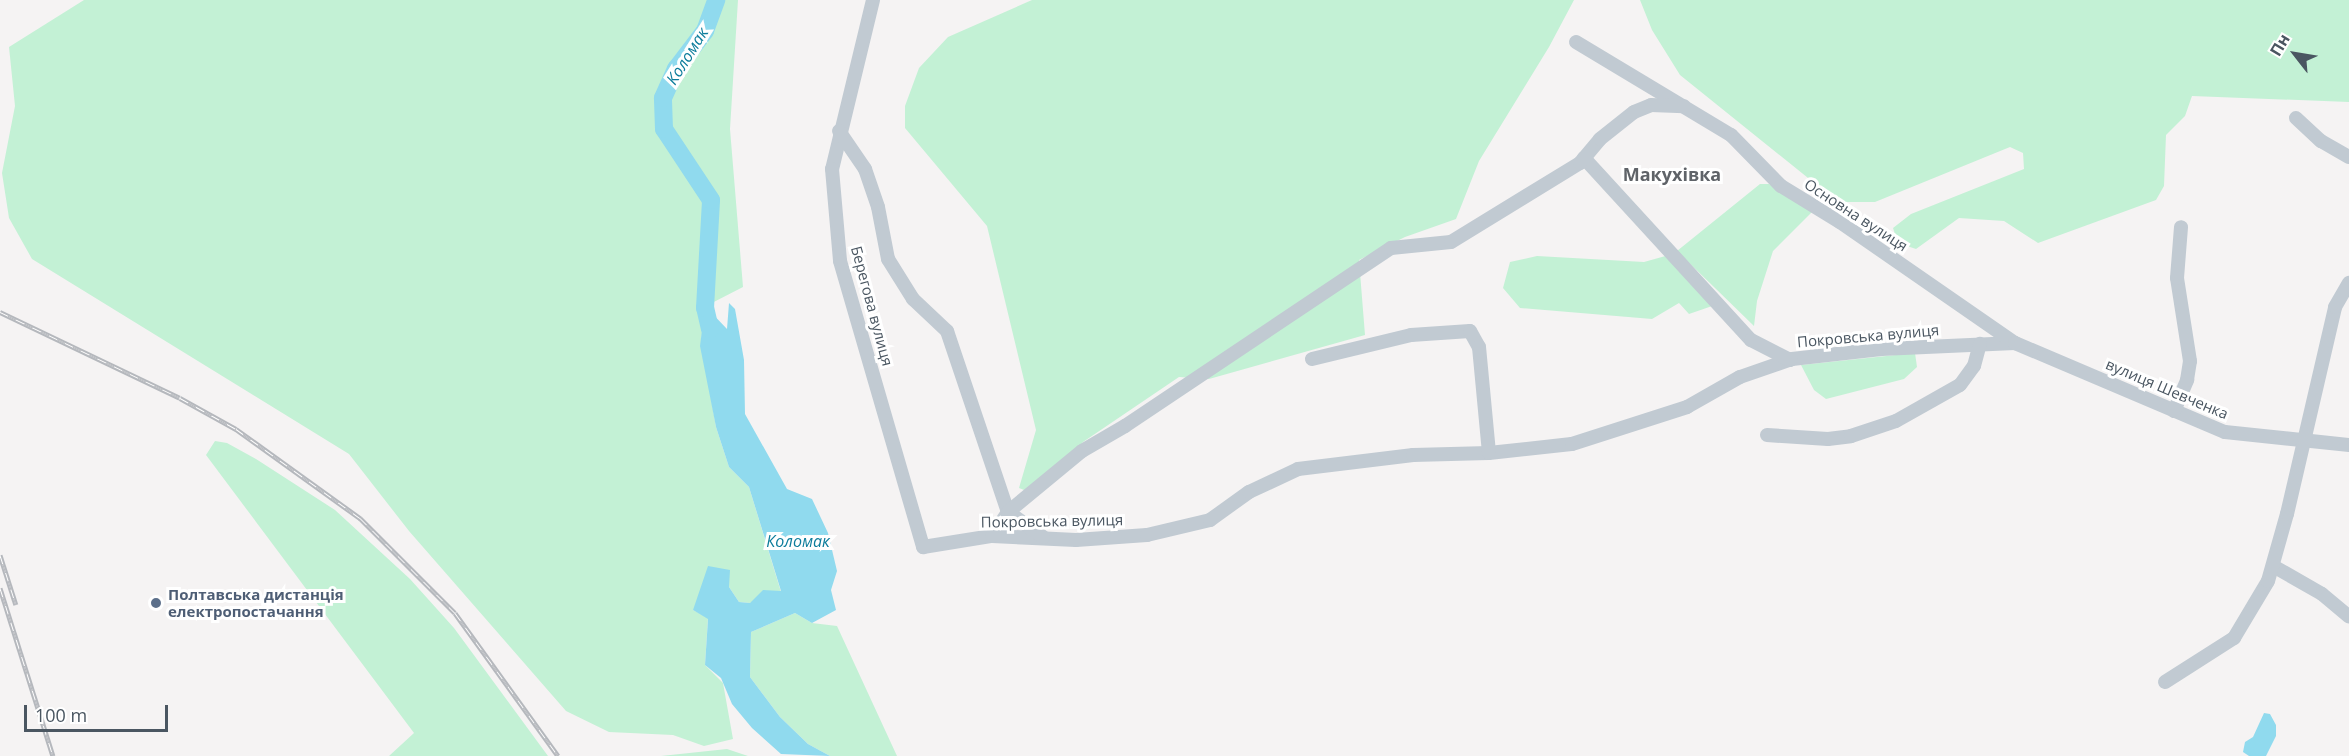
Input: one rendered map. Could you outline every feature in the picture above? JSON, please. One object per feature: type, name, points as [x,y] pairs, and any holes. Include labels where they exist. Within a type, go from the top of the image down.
[{"type":"street","name":"Берегова вулиця","points":[[873,0],[839,131],[832,169],[840,261],[923,547]]},
{"type":"street","name":"Основна вулиця","points":[[1576,42],[1731,135],[1781,186],[1840,222],[2015,343]]},
{"type":"street","name":"Основна вулиця","points":[[1008,512],[1082,451],[1125,426],[1390,248],[1451,242],[1542,189],[1584,158],[1600,139],[1634,112],[1651,105],[1686,107]]},
{"type":"street","points":[[2296,118],[2321,141],[2349,157]]},
{"type":"street","points":[[839,131],[865,169],[878,207],[888,259],[913,299],[947,331],[1008,512],[1043,537]]},
{"type":"street","points":[[1584,158],[1751,340],[1790,360]]},
{"type":"street","points":[[2174,411],[2187,380],[2190,361],[2177,278],[2181,227]]},
{"type":"street","points":[[2164,682],[2234,638],[2273,566],[2301,441],[2335,307],[2349,283]]},
{"type":"street","points":[[1311,359],[1411,335],[1470,331],[1479,347],[1489,453]]},
{"type":"street","name":"Покровська вулиця","points":[[923,547],[992,536],[1076,540],[1147,535],[1210,520],[1267,483],[1298,469],[1323,464],[1413,455],[1489,453],[1572,444],[1687,406],[1740,377],[1790,360],[1881,349],[2015,343]]},
{"type":"street","name":"вулиця Шевченка","points":[[2015,343],[2225,432],[2349,445]]},
{"type":"street","points":[[1767,435],[1828,439],[1851,436],[1896,421],[1960,384],[1974,366],[1980,344]]},
{"type":"street","points":[[992,536],[1008,512]]},
{"type":"street","points":[[2273,566],[2322,594],[2349,617]]},
{"type":"green space","points":[[84,0],[738,0],[730,129],[743,287],[706,306],[701,341],[716,427],[729,467],[749,487],[781,592],[750,603],[739,602],[729,587],[693,610],[708,618],[705,665],[723,683],[733,739],[704,746],[673,735],[609,732],[566,711],[409,531],[349,454],[32,259],[9,218],[2,173],[15,106],[9,47]]},
{"type":"green space","points":[[1032,0],[1574,0],[1549,47],[1479,161],[1456,219],[1405,237],[1359,260],[1365,335],[1209,379],[1179,377],[1083,442],[1037,495],[1019,488],[1036,430],[987,226],[905,128],[905,106],[919,68],[948,37]]},
{"type":"green space","points":[[1640,0],[2349,0],[2349,102],[2192,96],[2185,116],[2166,135],[2164,186],[2156,200],[2038,243],[2004,221],[1959,218],[1916,249],[1898,243],[1893,228],[1911,214],[2024,169],[2023,153],[2010,147],[1875,202],[1844,202],[1818,186],[1680,75],[1652,30]]},
{"type":"green space","points":[[1760,184],[1769,184],[1813,211],[1773,251],[1757,301],[1754,326],[1677,251]]},
{"type":"green space","points":[[1669,255],[1718,304],[1689,314],[1679,303],[1652,319],[1520,308],[1503,288],[1510,262],[1537,256],[1644,262]]},
{"type":"green space","points":[[1915,353],[1917,367],[1904,379],[1826,399],[1814,390],[1801,365]]},
{"type":"green space","points":[[215,441],[227,443],[256,459],[335,510],[410,579],[454,628],[548,756],[389,756],[414,733],[206,455]]},
{"type":"green space","points":[[795,613],[812,623],[837,626],[897,756],[830,756],[808,744],[780,717],[750,677],[751,632]]},
{"type":"green space","points":[[727,749],[748,756],[661,756]]},
{"type":"water","name":"Коломак","points":[[729,303],[735,309],[744,360],[745,414],[787,489],[812,499],[828,533],[837,571],[831,590],[836,610],[812,623],[795,613],[751,632],[750,677],[780,717],[808,744],[830,756],[781,754],[752,728],[732,704],[721,678],[705,665],[708,619],[693,610],[708,566],[730,570],[729,587],[739,602],[750,603],[763,590],[781,591],[749,487],[729,467],[716,427],[700,346],[705,306],[727,329]]},
{"type":"water","points":[[2264,713],[2270,714],[2276,725],[2276,736],[2266,756],[2249,756],[2243,752],[2245,742],[2253,737]]},
{"type":"waterway","name":"Коломак","points":[[710,329],[705,308],[711,200],[664,129],[663,98],[676,69],[705,31],[716,0]]},
{"type":"railway","points":[[0,312],[180,398],[236,429],[360,518],[455,613],[558,756]]},
{"type":"railway","points":[[0,555],[16,605]]},
{"type":"railway","points":[[0,588],[53,756]]},
{"type":"place","name":"Полтавська дистанція електропостачання","points":[[156,603]]},
{"type":"district","name":"Макухівка","points":[[1672,174]]}]
